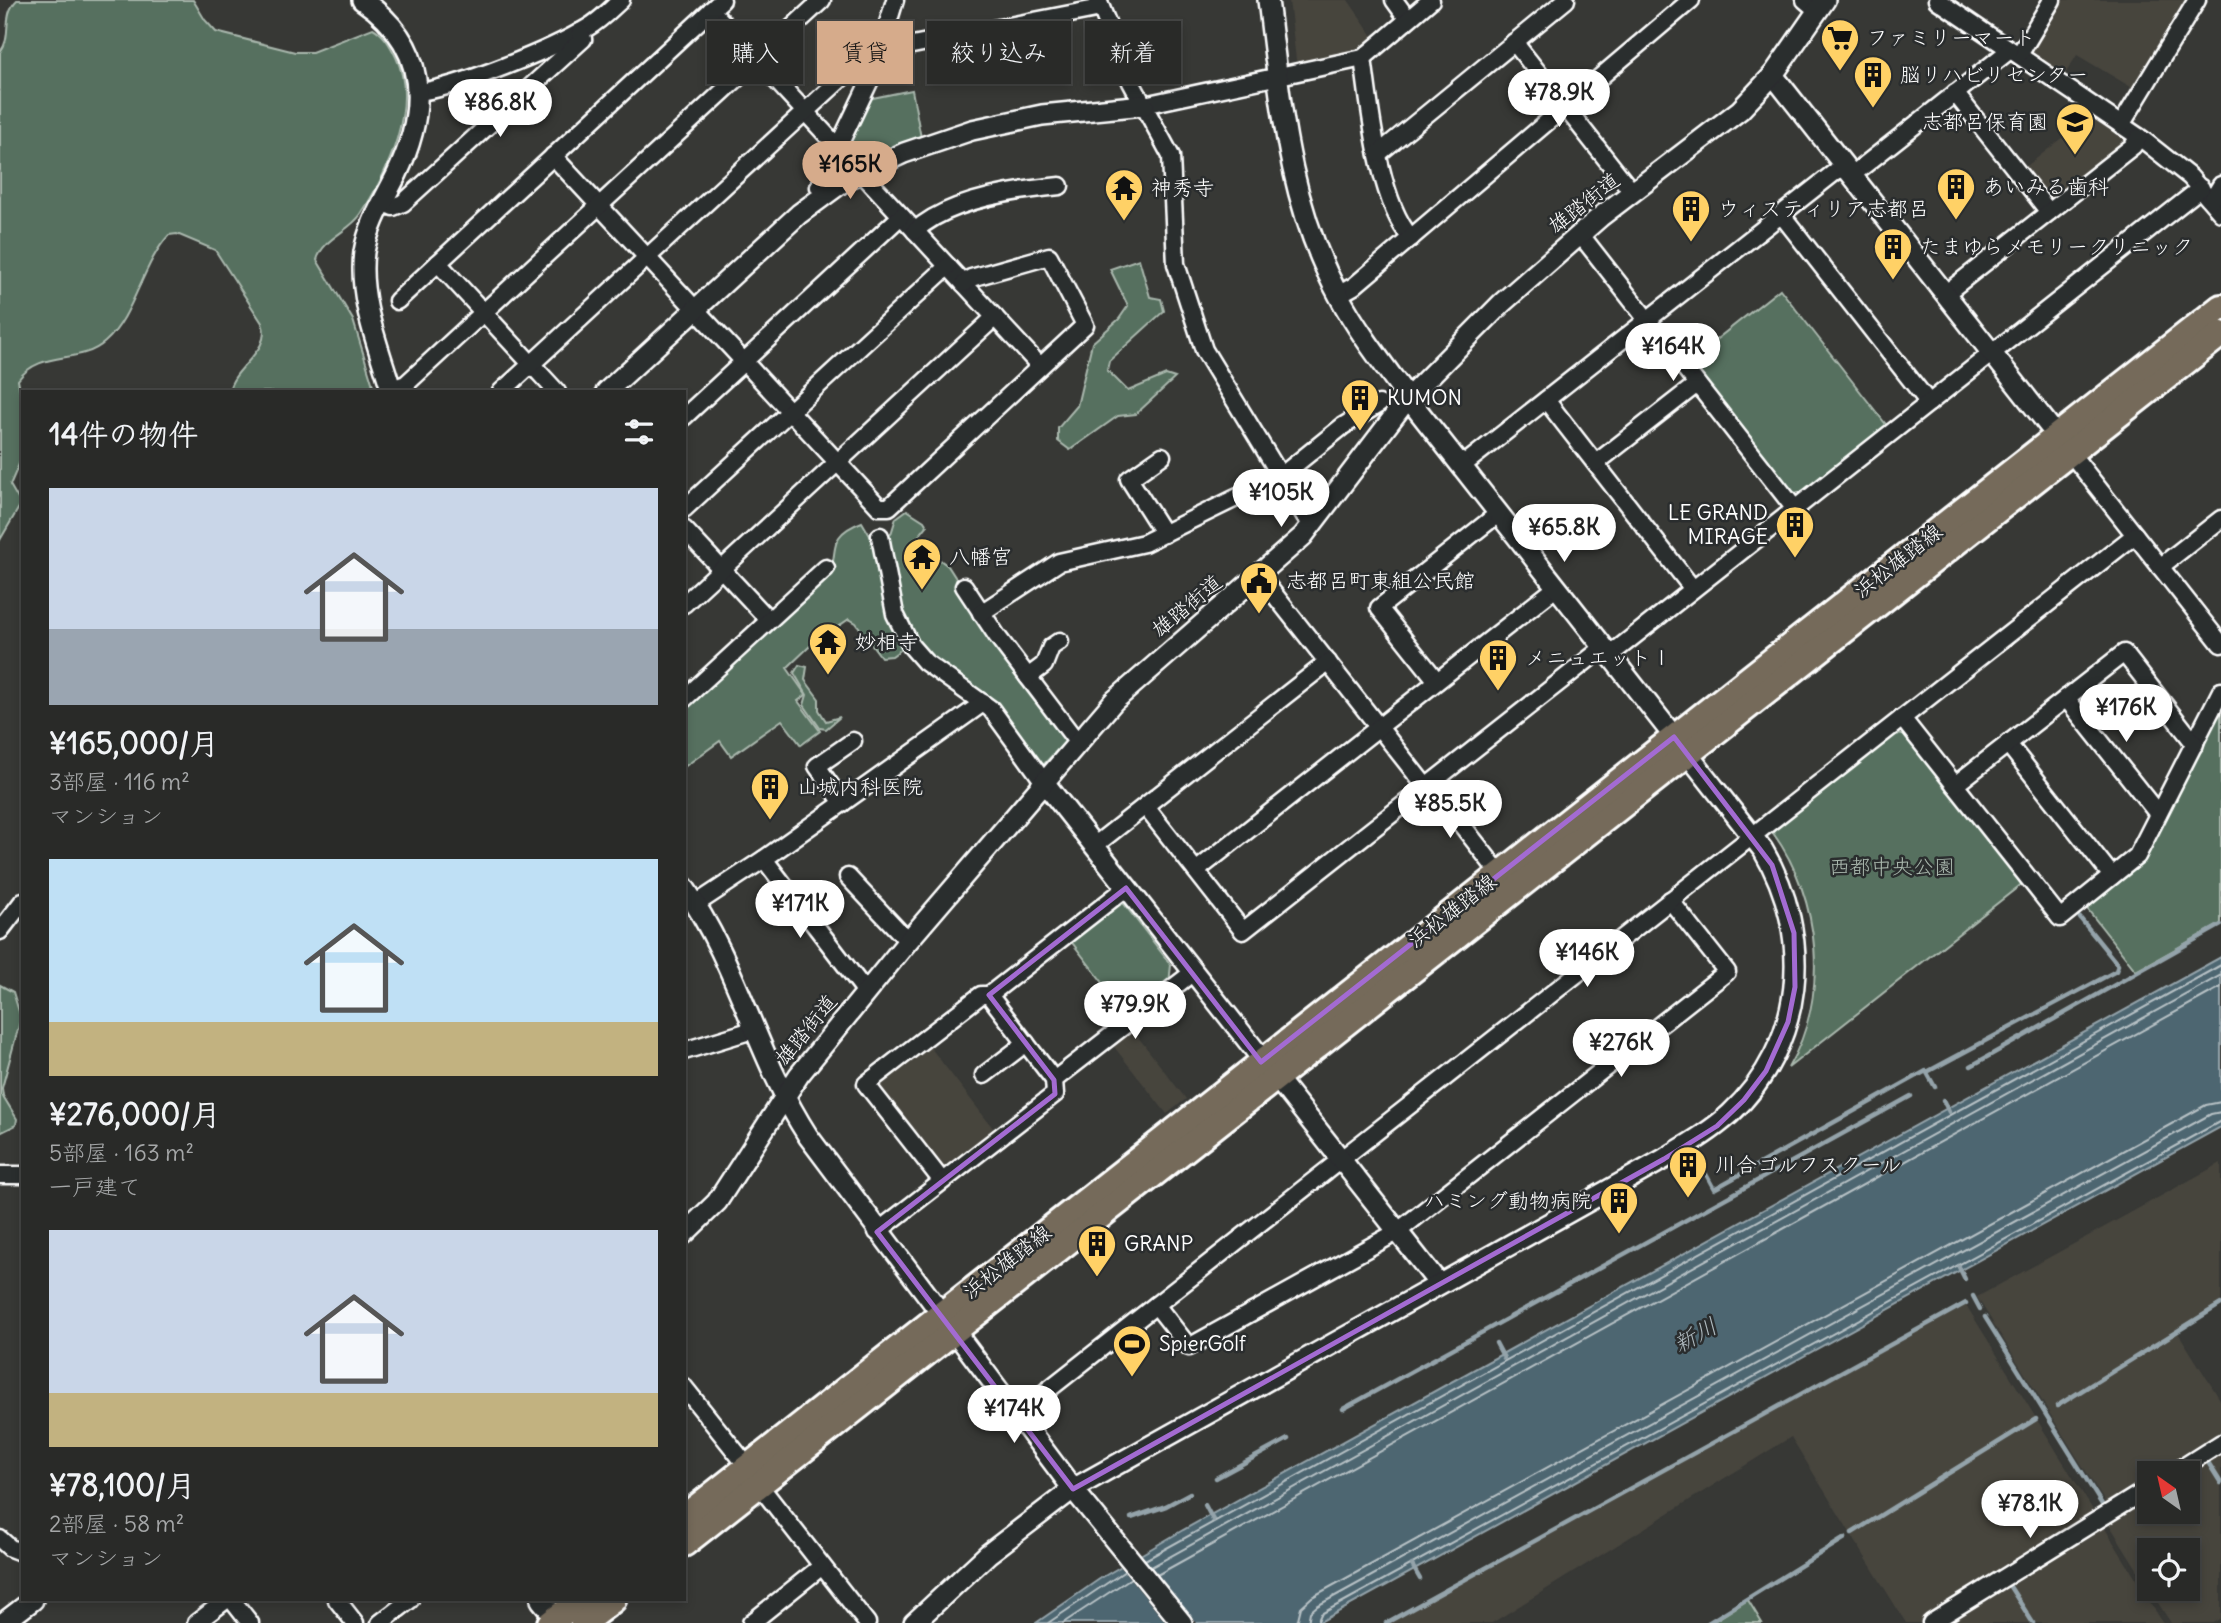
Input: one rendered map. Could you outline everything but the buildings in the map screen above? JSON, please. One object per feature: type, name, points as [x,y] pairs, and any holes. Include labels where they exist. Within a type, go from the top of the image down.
[{"type":"main road","name":"浜松雄踏線","points":[[2064,445],[2221,307]]},
{"type":"main road","name":"浜松雄踏線","points":[[686,1542],[753,1476],[1268,1070],[2064,445],[2221,334]]},
{"type":"main road","name":"浜松雄踏線","points":[[1268,1070],[1500,874],[1681,746]]},
{"type":"main road","name":"浜松雄踏線","points":[[686,1516],[753,1476]]},
{"type":"main road","points":[[552,1616],[578,1601]]},
{"type":"main road","points":[[583,1623],[612,1601]]},
{"type":"street","points":[[362,0],[378,11],[403,40],[411,58],[418,92],[413,132],[368,236],[363,280],[368,309],[392,390],[406,384],[731,84]]},
{"type":"street","points":[[418,92],[434,90],[493,69],[580,32],[621,0]]},
{"type":"street","points":[[799,21],[822,0]]},
{"type":"street","points":[[889,21],[895,0]]},
{"type":"street","points":[[914,1623],[988,1554],[1073,1489],[1698,1139],[1731,1113],[1756,1086],[1775,1055],[1788,1022],[1795,987],[1796,951],[1791,916],[1780,882],[1752,836],[1408,398],[1363,336],[1338,295],[1320,257],[1297,192],[1287,147],[1268,0]]},
{"type":"street","points":[[1394,0],[1406,18]]},
{"type":"street","points":[[608,390],[824,194],[861,172],[926,145],[995,124],[1065,112],[1144,105],[1363,58],[1406,18],[1431,0]]},
{"type":"street","points":[[1378,153],[1566,0]]},
{"type":"street","points":[[1338,295],[1354,286],[1690,0]]},
{"type":"street","points":[[1937,0],[2139,137],[2211,200]]},
{"type":"street","points":[[1462,466],[1781,214],[2014,52],[2052,0]]},
{"type":"street","points":[[2121,125],[2197,0]]},
{"type":"street","points":[[913,43],[1099,4],[1144,105],[1171,156],[1176,264],[1199,337],[1217,375],[1305,516],[1314,523]]},
{"type":"street","name":"雄踏街道","points":[[686,1232],[717,1202],[783,1097],[866,992],[1078,743],[1139,677],[1259,575],[1314,523],[1408,398],[1502,303],[1580,234],[1721,127],[1773,75],[1816,4]]},
{"type":"street","points":[[397,300],[716,5],[728,21]]},
{"type":"street","points":[[382,201],[393,207],[403,204],[583,39],[580,32]]},
{"type":"street","points":[[1514,42],[1633,193]]},
{"type":"street","points":[[1363,58],[1378,153],[1399,217],[1411,238]]},
{"type":"street","points":[[1773,75],[2221,644]]},
{"type":"street","points":[[779,84],[1040,366]]},
{"type":"street","points":[[503,390],[834,84]]},
{"type":"street","points":[[824,194],[819,187],[867,84]]},
{"type":"street","points":[[1955,93],[2049,212]]},
{"type":"street","points":[[1945,294],[2133,146],[2139,137]]},
{"type":"street","points":[[553,156],[879,507],[889,508],[1084,325],[1049,256],[971,278],[964,284]]},
{"type":"street","points":[[1145,806],[1243,931],[1428,785],[1693,589],[1992,353],[2211,200],[2221,185]]},
{"type":"street","points":[[915,231],[928,221],[971,204],[1015,192],[1060,186]]},
{"type":"street","points":[[1781,214],[1929,402]]},
{"type":"street","points":[[686,415],[901,216]]},
{"type":"street","points":[[1580,234],[1794,509]]},
{"type":"street","points":[[438,263],[555,390]]},
{"type":"street","points":[[686,507],[947,266]]},
{"type":"street","points":[[686,602],[995,317]]},
{"type":"street","points":[[1596,463],[1697,384]]},
{"type":"street","points":[[1546,400],[1693,589]]},
{"type":"street","points":[[981,613],[1025,582],[1066,559],[1133,546],[1164,534],[1281,476],[1343,426],[1376,411]]},
{"type":"street","points":[[1162,456],[1129,479],[1164,534]]},
{"type":"street","points":[[1437,681],[1379,608],[1499,513]]},
{"type":"street","points":[[2160,567],[2221,519]]},
{"type":"street","points":[[686,531],[769,620]]},
{"type":"street","points":[[1016,1415],[2135,535]]},
{"type":"street","points":[[880,536],[895,614],[902,631],[925,662],[984,703],[998,717],[1044,782],[1126,888],[1439,1284]]},
{"type":"street","points":[[686,697],[826,568]]},
{"type":"street","points":[[1259,575],[1500,874]]},
{"type":"street","points":[[964,586],[981,613],[1078,743]]},
{"type":"street","points":[[1196,871],[1557,587]]},
{"type":"street","points":[[1028,677],[1044,665],[1051,647],[1060,641]]},
{"type":"street","points":[[1955,785],[2124,653],[2195,744]]},
{"type":"street","points":[[1094,846],[1328,662]]},
{"type":"street","points":[[1902,718],[2060,918],[2112,877],[2144,847],[2221,691]]},
{"type":"street","points":[[2066,698],[2158,814]]},
{"type":"street","points":[[696,904],[984,703]]},
{"type":"street","points":[[843,803],[817,766],[853,740]]},
{"type":"street","points":[[2008,744],[2112,877]]},
{"type":"street","points":[[764,859],[866,992]]},
{"type":"street","points":[[848,877],[908,941]]},
{"type":"street","points":[[942,1181],[866,1084],[981,995],[989,995],[1126,888]]},
{"type":"street","points":[[686,890],[724,955],[783,1097],[877,1232],[1073,1489],[1182,1623]]},
{"type":"street","points":[[1156,1305],[1189,1347],[1397,1232],[1727,972],[1670,900]]},
{"type":"street","points":[[0,931],[21,904]]},
{"type":"street","points":[[1054,1080],[1192,972]]},
{"type":"street","points":[[877,1232],[1055,1094],[1054,1080],[989,995]]},
{"type":"street","points":[[686,1050],[756,1029]]},
{"type":"street","points":[[984,1075],[1026,1043]]},
{"type":"street","points":[[0,1175],[21,1175]]},
{"type":"street","points":[[686,1390],[867,1623]]},
{"type":"street","points":[[2193,1461],[2221,1443]]},
{"type":"street","points":[[1931,1623],[2137,1495]]},
{"type":"street","points":[[0,1539],[10,1548],[21,1552]]},
{"type":"street","points":[[751,1623],[770,1617],[822,1566]]},
{"type":"street","points":[[3,1623],[32,1601]]},
{"type":"street","points":[[196,1623],[225,1601]]},
{"type":"street","points":[[233,1601],[250,1623]]},
{"type":"street","points":[[338,1601],[355,1623]]},
{"type":"street","points":[[380,1623],[409,1601]]},
{"type":"highlighted area","points":[[1674,737],[1772,865],[1794,933],[1795,987],[1788,1022],[1766,1071],[1744,1100],[1717,1126],[1664,1159],[1073,1489],[877,1232],[1055,1094],[1054,1080],[989,995],[1126,888],[1261,1062]]},
{"type":"shaded area","points":[[1289,0],[1348,0],[1375,39],[1360,52],[1302,64],[1296,60]]},
{"type":"shaded area","points":[[2058,0],[2191,0],[2136,90],[2077,55],[2062,79],[2026,54]]},
{"type":"shaded area","name":"志都呂保育園","points":[[2093,114],[2127,137],[2127,142],[2053,201],[2047,200],[2023,169]]},
{"type":"shaded area","points":[[1131,1028],[1186,1099],[1167,1114],[1111,1043]]},
{"type":"shaded area","points":[[927,1043],[996,1132],[946,1171],[941,1171],[877,1087],[878,1081]]},
{"type":"shaded area","points":[[2221,1163],[2221,1303],[2177,1331],[2221,1401],[2221,1437],[2182,1461],[2137,1461],[2137,1489],[2108,1507],[1977,1297]]},
{"type":"shaded area","points":[[1966,1305],[2096,1515],[1922,1623],[1906,1623],[1791,1437],[1492,1623],[1388,1623]]},
{"type":"shaded area","points":[[2221,1454],[2221,1618],[2213,1623],[2171,1623],[2157,1601],[2200,1601],[2200,1538],[2137,1538],[2137,1569],[2109,1524],[2137,1506],[2137,1524],[2200,1524],[2200,1467]]},
{"type":"shaded area","points":[[2104,1527],[2137,1581],[2137,1601],[2149,1601],[2163,1623],[1949,1623]]},
{"type":"green space","points":[[17,0],[193,0],[216,32],[295,52],[312,52],[373,28],[384,37],[396,57],[404,96],[397,138],[371,197],[356,220],[325,246],[317,260],[353,320],[374,390],[230,390],[237,375],[262,342],[262,323],[215,250],[177,234],[169,235],[152,260],[123,319],[105,342],[84,353],[37,364],[18,380],[21,396],[21,460],[10,485],[21,504],[0,540],[0,52],[6,40],[12,6]]},
{"type":"green space","points":[[912,90],[921,138],[860,164],[845,148],[868,99]]},
{"type":"green space","points":[[1139,259],[1150,297],[1161,299],[1164,311],[1109,361],[1107,370],[1128,391],[1166,375],[1175,378],[1136,414],[1118,416],[1070,450],[1058,441],[1058,428],[1077,406],[1092,343],[1119,319],[1128,306],[1110,269]]},
{"type":"green space","points":[[1780,289],[1888,427],[1804,493],[1789,492],[1688,362]]},
{"type":"green space","points":[[907,510],[924,521],[927,526],[914,542],[914,550],[936,557],[948,566],[994,638],[1067,739],[1064,743],[1042,766],[1000,715],[906,646],[892,656],[881,657],[856,623],[849,619],[810,646],[787,668],[806,695],[798,701],[820,731],[801,745],[782,720],[731,756],[720,741],[686,766],[686,706],[827,576],[837,540],[842,534],[862,522],[872,539],[891,534],[896,518]]},
{"type":"green space","points":[[799,665],[807,667],[805,680],[819,699],[819,710],[826,721],[840,717],[826,729],[820,728],[804,705],[807,695],[794,673]]},
{"type":"green space","points":[[2221,705],[2221,924],[2136,971],[2085,906],[2142,861],[2149,851],[2163,816]]},
{"type":"green space","name":"西都中央公園","points":[[1891,734],[1906,735],[2023,883],[1788,1068],[1810,1011],[1814,949],[1802,888],[1773,833],[1775,826]]},
{"type":"green space","points":[[1118,903],[1124,904],[1171,965],[1169,983],[1128,1015],[1070,940]]},
{"type":"green space","points":[[0,985],[13,992],[21,1018],[2,1088],[3,1096],[17,1119],[16,1125],[0,1133]]},
{"type":"green space","points":[[1748,1600],[1762,1623],[1711,1623]]},
{"type":"water","name":"新川","points":[[2221,957],[2221,1127],[1318,1623],[1036,1623],[1101,1578],[1183,1530]]},
{"type":"pier","points":[[1139,1551],[1197,1623],[1166,1623],[1118,1564]]},
{"type":"waterway","points":[[1927,1072],[2116,971],[2118,965],[2080,918]]},
{"type":"waterway","points":[[1971,1066],[2221,925]]},
{"type":"waterway","points":[[1701,1165],[1714,1189],[1926,1071],[1935,1087]]},
{"type":"waterway","points":[[1343,1409],[1911,1096]]},
{"type":"waterway","points":[[1943,1100],[1949,1112]]},
{"type":"waterway","points":[[1959,1267],[1965,1279]]},
{"type":"waterway","points":[[1973,1296],[1980,1309]]},
{"type":"waterway","points":[[1386,1623],[1966,1303]]},
{"type":"waterway","points":[[2057,1406],[2221,1304]]},
{"type":"waterway","points":[[1985,1317],[2103,1506]]},
{"type":"waterway","points":[[1496,1343],[1504,1358]]},
{"type":"waterway","points":[[1852,1533],[2036,1419]]},
{"type":"waterway","points":[[1216,1478],[1288,1439]]},
{"type":"waterway","points":[[2206,1459],[2221,1483]]},
{"type":"waterway","points":[[1131,1518],[1166,1506],[1190,1493]]},
{"type":"waterway","points":[[1205,1505],[1213,1520]]},
{"type":"waterway","points":[[1708,1623],[1845,1538]]},
{"type":"waterway","points":[[1412,1565],[1420,1579]]},
{"type":"waterway","points":[[2007,1582],[2033,1623]]},
{"type":"place","name":"ファミリーマート","points":[[1840,72]]},
{"type":"place","name":"脳リハビリセンター","points":[[1873,109]]},
{"type":"place","name":"志都呂保育園","points":[[2075,156]]},
{"type":"place","name":"あいみる歯科","points":[[1956,221]]},
{"type":"place","name":"神秀寺","points":[[1124,222]]},
{"type":"place","name":"ウィスティリア志都呂","points":[[1691,243]]},
{"type":"place","name":"たまゆらメモリークリニック","points":[[1893,281]]},
{"type":"place","name":"KUMON","points":[[1360,432]]},
{"type":"place","name":"LE GRAND MIRAGE","points":[[1795,559]]},
{"type":"place","name":"八幡宮","points":[[922,591]]},
{"type":"place","name":"志都呂町東組公民館","points":[[1259,615]]},
{"type":"place","name":"妙相寺","points":[[828,676]]},
{"type":"place","name":"メニュエットⅠ","points":[[1498,692]]},
{"type":"place","name":"山城内科医院","points":[[770,821]]},
{"type":"place","name":"川合ゴルフスクール","points":[[1688,1199]]},
{"type":"place","name":"ハミング動物病院","points":[[1619,1235]]},
{"type":"place","name":"GRANP","points":[[1097,1278]]},
{"type":"place","name":"SpierGolf","points":[[1132,1378]]}]
